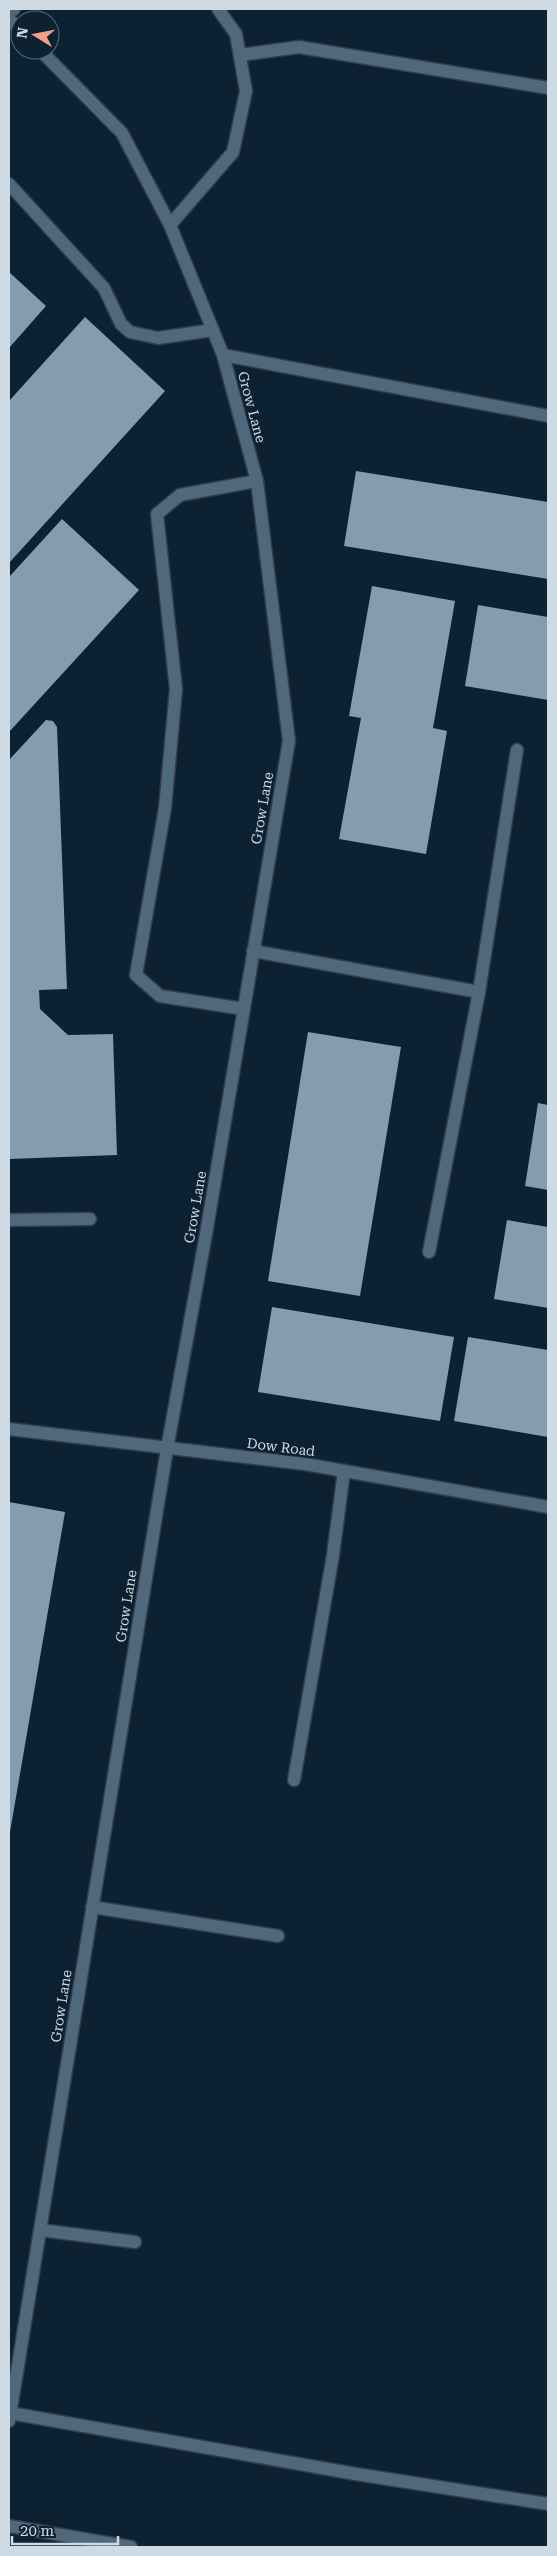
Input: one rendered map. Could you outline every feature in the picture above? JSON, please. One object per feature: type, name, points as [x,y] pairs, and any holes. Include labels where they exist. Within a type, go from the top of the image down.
[{"type":"street","points":[[9,12],[14,9]]},
{"type":"street","points":[[170,225],[233,152],[246,91],[236,34],[218,9]]},
{"type":"street","points":[[240,55],[299,47],[548,88]]},
{"type":"street","name":"Grow Lane","points":[[10,2417],[167,1448],[289,741],[257,480],[223,355],[170,225],[122,132],[50,60]]},
{"type":"street","points":[[9,184],[104,288],[121,324],[130,332],[158,338],[213,330]]},
{"type":"street","points":[[223,355],[548,416]]},
{"type":"street","points":[[244,1010],[160,996],[136,975],[165,808],[176,690],[158,514],[180,495],[257,480]]},
{"type":"street","points":[[429,1252],[480,992],[517,750]]},
{"type":"street","points":[[254,952],[480,992]]},
{"type":"street","points":[[9,1220],[90,1219]]},
{"type":"street","name":"Dow Road","points":[[9,1429],[305,1464],[548,1507]]},
{"type":"street","points":[[294,1780],[344,1472]]},
{"type":"street","points":[[92,1907],[278,1936]]},
{"type":"street","points":[[40,2230],[135,2242]]},
{"type":"street","points":[[10,2417],[548,2504]]},
{"type":"street","points":[[9,2526],[131,2547]]},
{"type":"building","points":[[9,272],[46,306],[9,348]]},
{"type":"building","points":[[85,317],[165,391],[9,563],[9,401]]},
{"type":"building","points":[[356,471],[548,502],[548,579],[344,546]]},
{"type":"building","points":[[62,519],[139,590],[9,732],[9,577]]},
{"type":"building","points":[[372,586],[455,601],[433,728],[447,731],[426,854],[339,839],[361,718],[349,716]]},
{"type":"building","points":[[478,605],[548,617],[548,700],[465,686]]},
{"type":"building","points":[[46,720],[53,721],[57,727],[67,989],[39,990],[40,1009],[68,1035],[113,1034],[117,1155],[9,1159],[9,760]]},
{"type":"building","points":[[308,1032],[401,1047],[360,1296],[268,1281]]},
{"type":"building","points":[[538,1103],[548,1105],[548,1190],[525,1186]]},
{"type":"building","points":[[507,1220],[548,1227],[548,1308],[494,1299]]},
{"type":"building","points":[[272,1307],[454,1337],[440,1421],[258,1392]]},
{"type":"building","points":[[468,1337],[548,1350],[548,1437],[454,1421]]},
{"type":"building","points":[[9,1502],[65,1512],[10,1832],[9,1832]]}]
